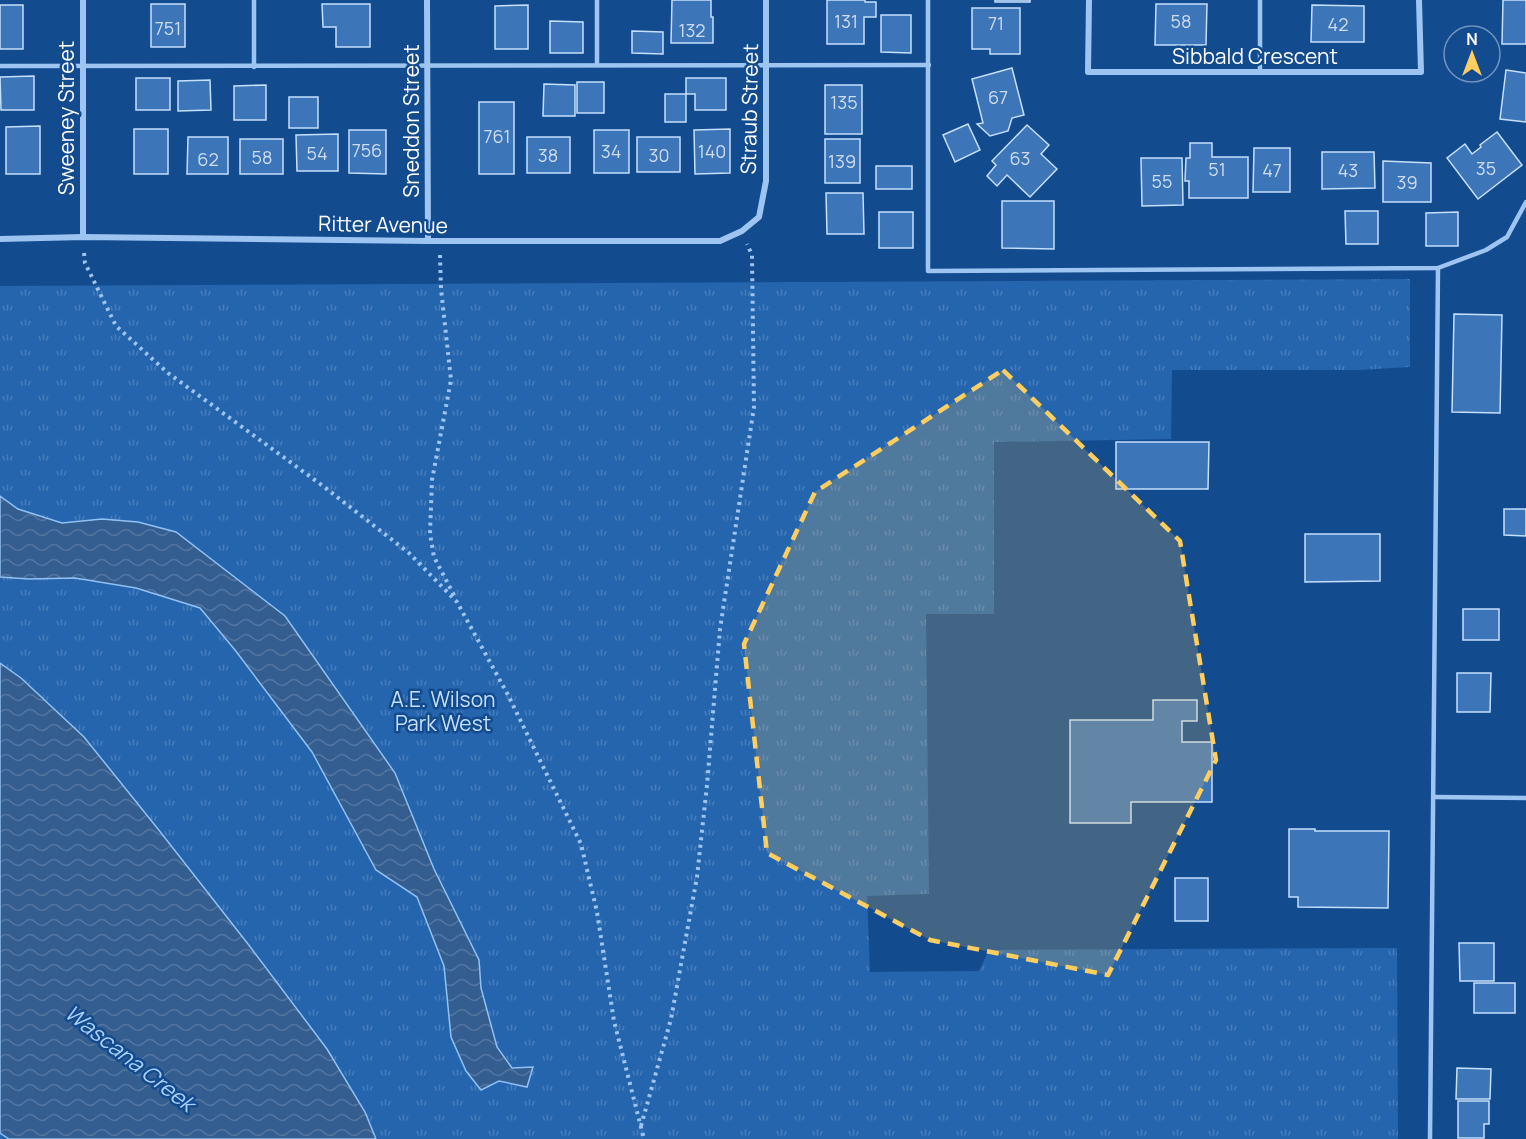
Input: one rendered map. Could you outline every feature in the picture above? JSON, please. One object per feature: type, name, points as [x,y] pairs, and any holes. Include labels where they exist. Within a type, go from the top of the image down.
[{"type":"street","name":"Sweeney Street","points":[[83,0],[83,237]]},
{"type":"street","name":"Sneddon Street","points":[[427,0],[428,241]]},
{"type":"street","name":"Straub Street","points":[[759,217],[766,181],[766,0]]},
{"type":"street","name":"Sibbald Crescent","points":[[1089,0],[1088,72],[1420,72],[1419,0]]},
{"type":"street","name":"Ritter Avenue","points":[[0,239],[83,237],[428,241],[720,241],[742,231],[759,217]]},
{"type":"lane","points":[[254,0],[254,67]]},
{"type":"lane","points":[[597,0],[597,65]]},
{"type":"lane","points":[[928,0],[928,271],[1438,268],[1486,250],[1507,237],[1526,202]]},
{"type":"lane","points":[[1260,0],[1260,72]]},
{"type":"lane","points":[[0,66],[929,65]]},
{"type":"lane","points":[[1430,1139],[1438,268]]},
{"type":"lane","points":[[1434,797],[1526,798]]},
{"type":"path","points":[[640,1126],[671,1019],[697,877],[720,629],[754,407],[752,255],[742,231]]},
{"type":"path","points":[[83,237],[85,263],[116,326],[168,373],[323,486],[409,553],[457,602]]},
{"type":"path","points":[[440,241],[441,289],[451,380],[432,480],[430,534],[434,557],[514,705],[581,844],[597,912],[614,1021],[644,1139]]},
{"type":"highlighted area","points":[[1003,370],[1180,541],[1216,760],[1108,975],[930,940],[767,853],[744,644],[815,492]]},
{"type":"green space","name":"A.E. Wilson Park West","points":[[1410,279],[1410,367],[1358,370],[1172,370],[1171,439],[994,442],[994,614],[926,614],[929,894],[867,896],[870,972],[979,971],[989,950],[1397,948],[1398,1139],[0,1139],[0,286]]},
{"type":"water","points":[[0,496],[18,509],[62,523],[102,519],[138,522],[176,532],[285,616],[395,773],[434,869],[479,960],[481,988],[497,1047],[512,1068],[533,1067],[527,1087],[499,1081],[481,1090],[466,1071],[451,1037],[444,966],[417,897],[376,870],[312,752],[235,650],[200,608],[136,588],[75,578],[0,577]]},
{"type":"water","name":"Wascana Creek","points":[[0,663],[21,678],[84,737],[158,829],[327,1049],[365,1112],[376,1139],[9,1139],[0,1133]]},
{"type":"building","points":[[672,0],[711,0],[713,43],[671,43]]},
{"type":"building","points":[[827,0],[876,2],[876,17],[864,17],[864,44],[827,44]]},
{"type":"building","points":[[995,0],[1030,0],[1030,2],[995,2]]},
{"type":"building","points":[[1503,0],[1526,0],[1526,44],[1502,44]]},
{"type":"building","points":[[151,4],[185,4],[185,47],[151,47]]},
{"type":"building","points":[[322,4],[370,4],[370,47],[336,47],[336,27],[323,27]]},
{"type":"building","points":[[1156,4],[1207,4],[1206,45],[1155,45]]},
{"type":"building","points":[[0,5],[23,5],[23,49],[0,49]]},
{"type":"building","points":[[528,5],[528,49],[495,49],[495,6]]},
{"type":"building","points":[[1312,5],[1364,6],[1364,42],[1311,42]]},
{"type":"building","points":[[972,8],[1020,8],[1020,54],[990,54],[990,49],[972,49]]},
{"type":"building","points":[[881,15],[911,15],[911,53],[881,52]]},
{"type":"building","points":[[550,21],[583,22],[583,53],[550,53]]},
{"type":"building","points":[[632,31],[663,32],[663,54],[632,53]]},
{"type":"building","points":[[1012,68],[1024,115],[1012,118],[1008,131],[990,136],[977,124],[983,123],[972,79]]},
{"type":"building","points":[[1506,70],[1526,73],[1526,122],[1500,119]]},
{"type":"building","points":[[34,76],[34,110],[1,110],[0,77]]},
{"type":"building","points":[[136,78],[170,78],[170,110],[136,110]]},
{"type":"building","points":[[686,78],[726,78],[726,110],[695,110],[695,94],[686,94]]},
{"type":"building","points":[[210,80],[211,110],[178,111],[178,81]]},
{"type":"building","points":[[577,82],[604,82],[604,113],[577,113]]},
{"type":"building","points":[[544,84],[575,85],[575,116],[543,116]]},
{"type":"building","points":[[266,85],[266,120],[234,120],[234,86]]},
{"type":"building","points":[[825,85],[862,85],[862,134],[825,134]]},
{"type":"building","points":[[665,94],[686,94],[686,122],[665,122]]},
{"type":"building","points":[[289,97],[318,97],[318,128],[289,128]]},
{"type":"building","points":[[479,102],[514,102],[514,174],[479,174]]},
{"type":"building","points":[[968,124],[980,150],[955,162],[943,135]]},
{"type":"building","points":[[1027,125],[1049,145],[1041,154],[1057,169],[1030,197],[1007,175],[997,186],[987,176],[996,165],[992,161]]},
{"type":"building","points":[[40,126],[40,174],[6,174],[6,127]]},
{"type":"building","points":[[134,129],[168,129],[168,174],[134,174]]},
{"type":"building","points":[[730,129],[730,173],[695,174],[694,130]]},
{"type":"building","points":[[349,130],[386,130],[386,174],[349,173]]},
{"type":"building","points":[[594,130],[629,130],[629,173],[594,173]]},
{"type":"building","points":[[1497,132],[1522,165],[1478,199],[1447,158],[1465,144],[1472,154]]},
{"type":"building","points":[[338,134],[338,171],[297,171],[296,135]]},
{"type":"building","points":[[188,137],[228,137],[228,174],[187,174]]},
{"type":"building","points":[[527,137],[570,137],[570,173],[527,173]]},
{"type":"building","points":[[637,137],[680,137],[680,172],[637,172]]},
{"type":"building","points":[[240,139],[283,139],[283,174],[240,174]]},
{"type":"building","points":[[825,139],[860,139],[860,183],[825,183]]},
{"type":"building","points":[[1190,143],[1212,143],[1212,157],[1248,157],[1248,198],[1189,198],[1189,181],[1185,181],[1186,158],[1190,158]]},
{"type":"building","points":[[1254,148],[1290,148],[1290,192],[1253,192]]},
{"type":"building","points":[[1322,152],[1374,152],[1375,188],[1322,189]]},
{"type":"building","points":[[1141,158],[1182,158],[1183,205],[1142,206]]},
{"type":"building","points":[[1383,161],[1431,163],[1431,202],[1383,202]]},
{"type":"building","points":[[876,166],[912,166],[912,189],[876,189]]},
{"type":"building","points":[[826,193],[863,193],[864,234],[827,234]]},
{"type":"building","points":[[1002,201],[1054,201],[1054,249],[1002,248]]},
{"type":"building","points":[[1345,211],[1378,211],[1378,244],[1346,244]]},
{"type":"building","points":[[879,212],[913,212],[913,248],[879,248]]},
{"type":"building","points":[[1458,212],[1458,246],[1426,246],[1426,213]]},
{"type":"building","points":[[1454,314],[1502,315],[1500,413],[1452,412]]},
{"type":"building","points":[[1116,442],[1209,442],[1208,489],[1116,489]]},
{"type":"building","points":[[1504,509],[1526,509],[1526,536],[1504,535]]},
{"type":"building","points":[[1305,534],[1380,534],[1380,581],[1305,582]]},
{"type":"building","points":[[1463,609],[1499,609],[1499,640],[1463,640]]},
{"type":"building","points":[[1457,673],[1491,673],[1490,712],[1457,712]]},
{"type":"building","points":[[1153,700],[1197,700],[1197,721],[1182,721],[1182,742],[1212,742],[1212,802],[1131,802],[1131,823],[1070,823],[1070,720],[1153,720]]},
{"type":"building","points":[[1289,829],[1389,831],[1388,908],[1298,907],[1298,897],[1289,897]]},
{"type":"building","points":[[1175,878],[1208,878],[1208,921],[1175,921]]},
{"type":"building","points":[[1459,943],[1494,943],[1494,981],[1460,981]]},
{"type":"building","points":[[1474,983],[1515,983],[1515,1013],[1474,1013]]},
{"type":"building","points":[[1457,1068],[1491,1069],[1490,1099],[1456,1099]]},
{"type":"building","points":[[1458,1101],[1489,1101],[1489,1124],[1484,1124],[1484,1138],[1458,1138]]}]
